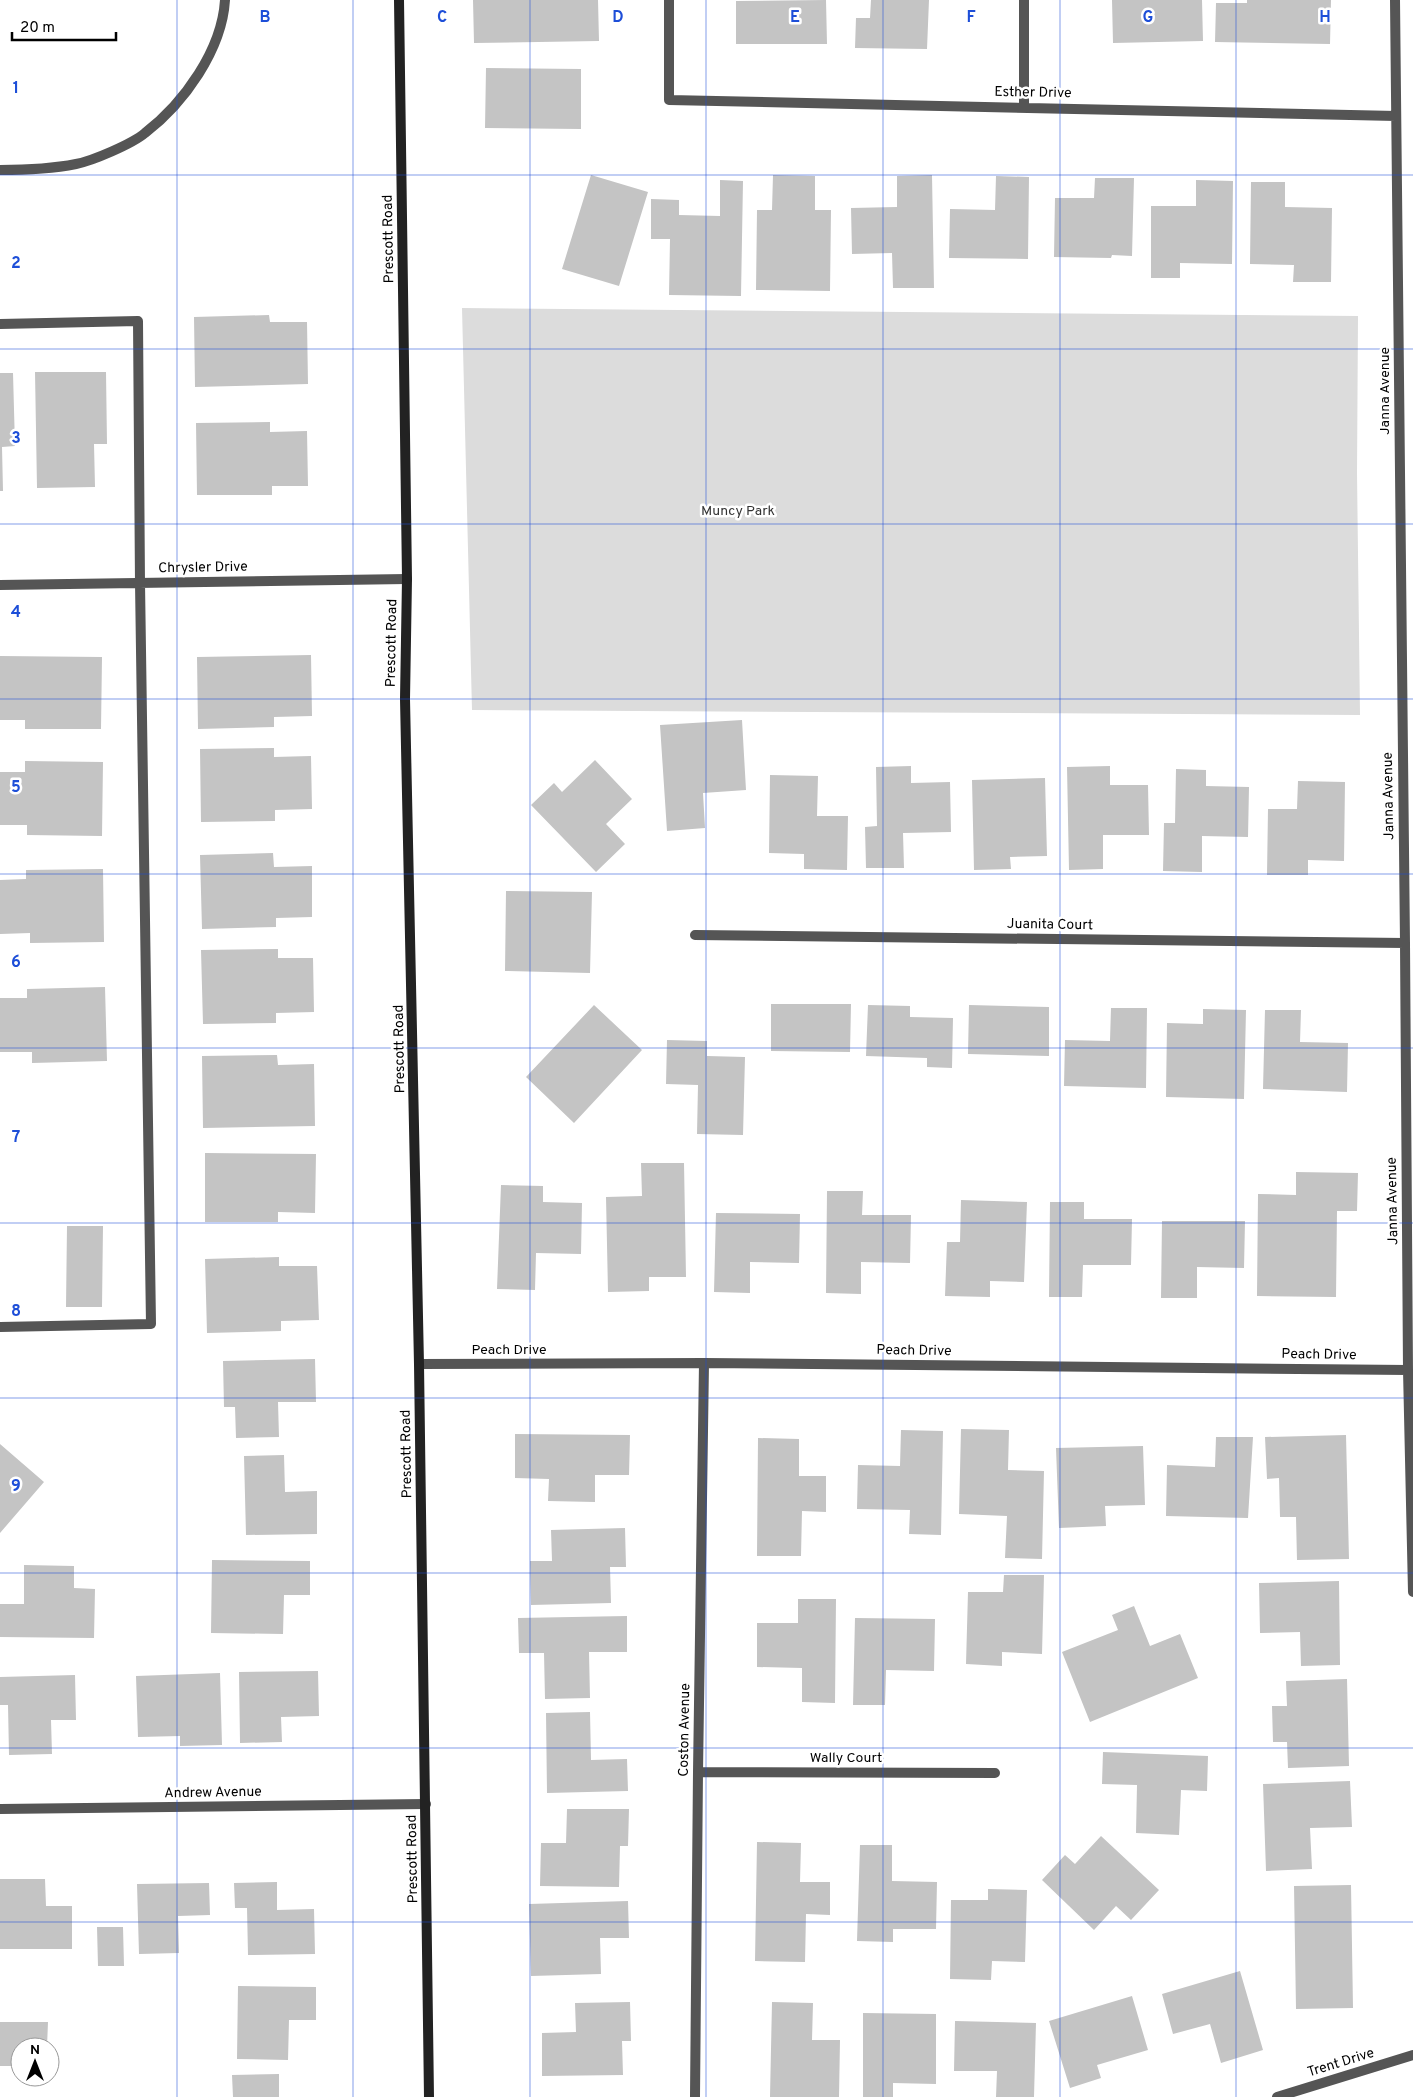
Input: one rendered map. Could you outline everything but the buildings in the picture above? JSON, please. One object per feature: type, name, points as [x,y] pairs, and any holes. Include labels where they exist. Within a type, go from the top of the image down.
[{"type":"main road","name":"Prescott Road","points":[[399,0],[407,579],[406,709],[420,1364],[429,2097]]},
{"type":"street","points":[[0,170],[77,164],[109,152],[144,134],[175,104],[192,84],[214,47],[224,14],[225,0]]},
{"type":"street","name":"Esther Drive","points":[[669,0],[669,100],[1396,116]]},
{"type":"street","points":[[1024,0],[1024,107]]},
{"type":"street","name":"Janna Avenue","points":[[1395,0],[1401,693],[1406,943],[1408,1370],[1413,1592]]},
{"type":"street","points":[[0,324],[138,321],[151,1324],[0,1327]]},
{"type":"street","name":"Chrysler Drive","points":[[0,585],[407,579]]},
{"type":"street","name":"Juanita Court","points":[[695,935],[1406,943]]},
{"type":"street","name":"Peach Drive","points":[[420,1364],[704,1363],[1408,1370]]},
{"type":"street","name":"Coston Avenue","points":[[695,2097],[704,1363]]},
{"type":"street","name":"Wally Court","points":[[698,1772],[995,1773]]},
{"type":"street","name":"Andrew Avenue","points":[[0,1809],[426,1804]]},
{"type":"street","name":"Trent Drive","points":[[1276,2097],[1413,2055]]},
{"type":"green space","name":"Muncy Park","points":[[462,308],[1358,316],[1357,473],[1360,715],[472,710]]}]
